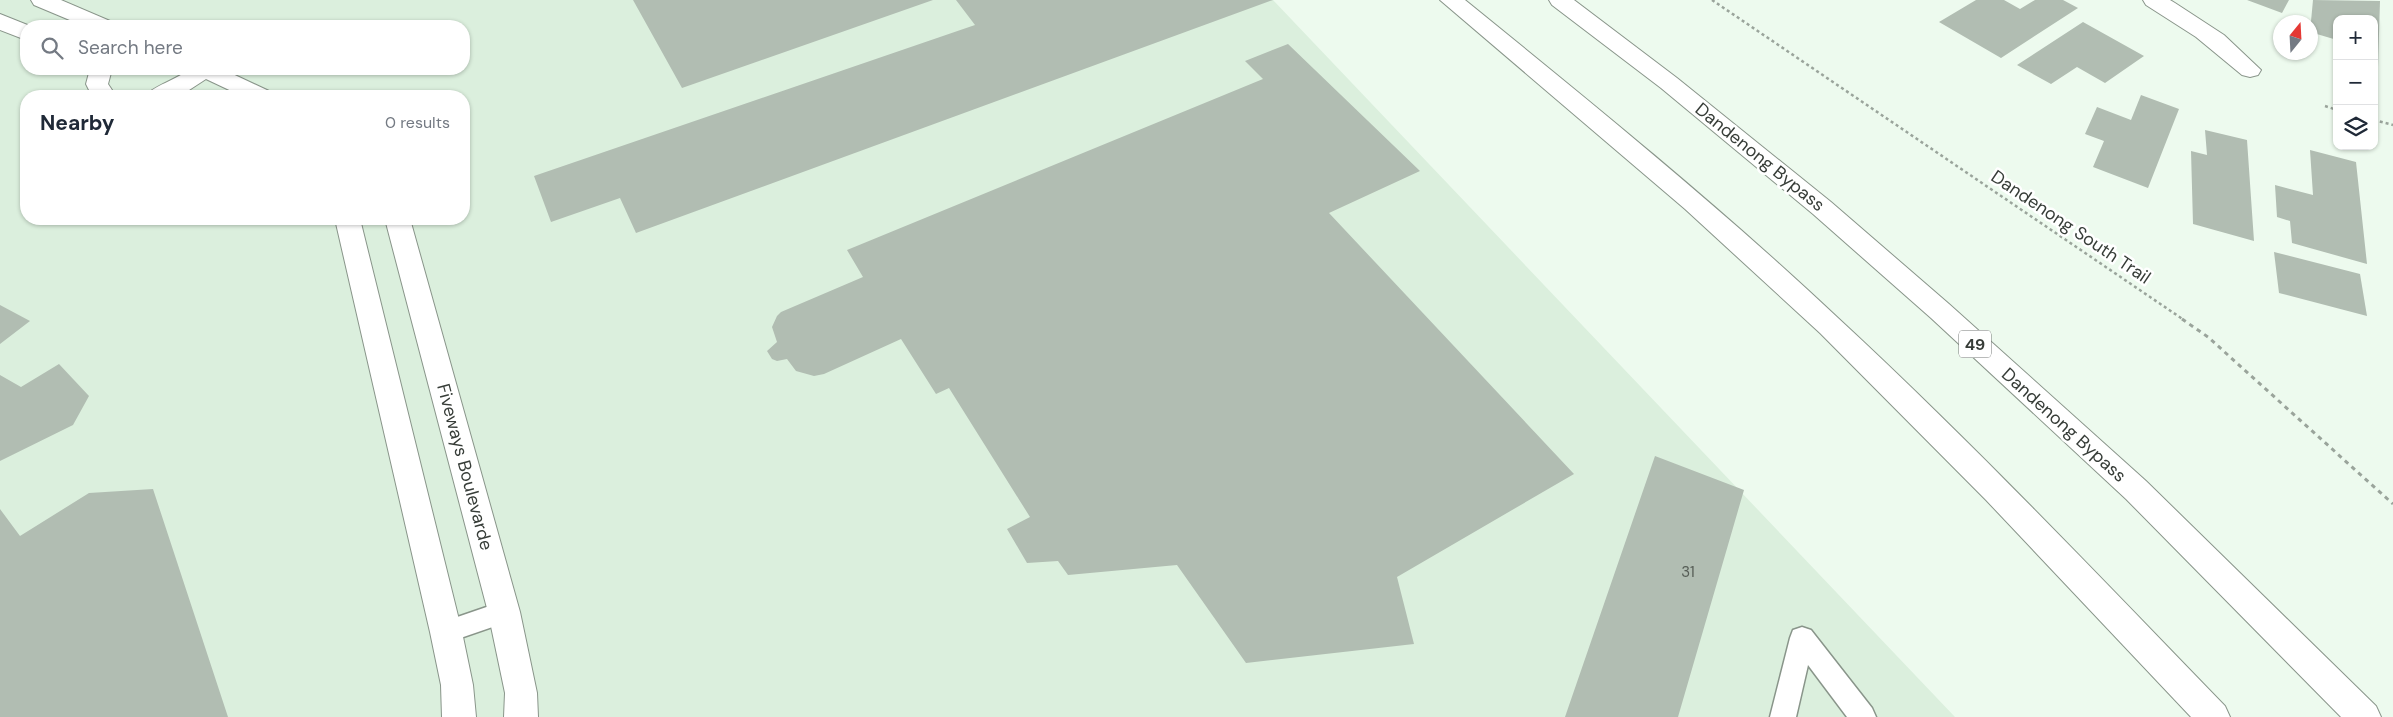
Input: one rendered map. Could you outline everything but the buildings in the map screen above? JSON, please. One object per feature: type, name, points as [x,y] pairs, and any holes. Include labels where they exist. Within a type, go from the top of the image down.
[{"type":"main road","points":[[42,0],[88,20]]},
{"type":"main road","points":[[1451,0],[1650,164],[1780,279],[1887,382],[2043,538],[2213,717]]},
{"type":"main road","name":"Dandenong Bypass","points":[[1560,0],[1669,83],[1822,208],[1940,311],[2136,490],[2364,717]]},
{"type":"main road","points":[[2154,0],[2193,22],[2223,44],[2250,70]]},
{"type":"main road","points":[[0,20],[20,30]]},
{"type":"main road","points":[[98,75],[96,79],[99,90]]},
{"type":"main road","points":[[174,90],[195,75]]},
{"type":"main road","points":[[216,75],[248,90]]},
{"type":"main road","points":[[348,225],[446,632],[457,685],[459,717]]},
{"type":"main road","name":"Fiveways Boulevarde","points":[[399,225],[504,612],[521,693],[520,717]]},
{"type":"lane","points":[[446,632],[504,612]]},
{"type":"lane","points":[[1783,717],[1802,638],[1863,717]]},
{"type":"path","name":"Dandenong South Trail","points":[[1712,0],[2208,337],[2393,504]]},
{"type":"path","points":[[2325,106],[2333,109]]},
{"type":"path","points":[[2378,121],[2393,125]]},
{"type":"shaded area","points":[[0,0],[1273,0],[1955,717],[0,717]]}]
